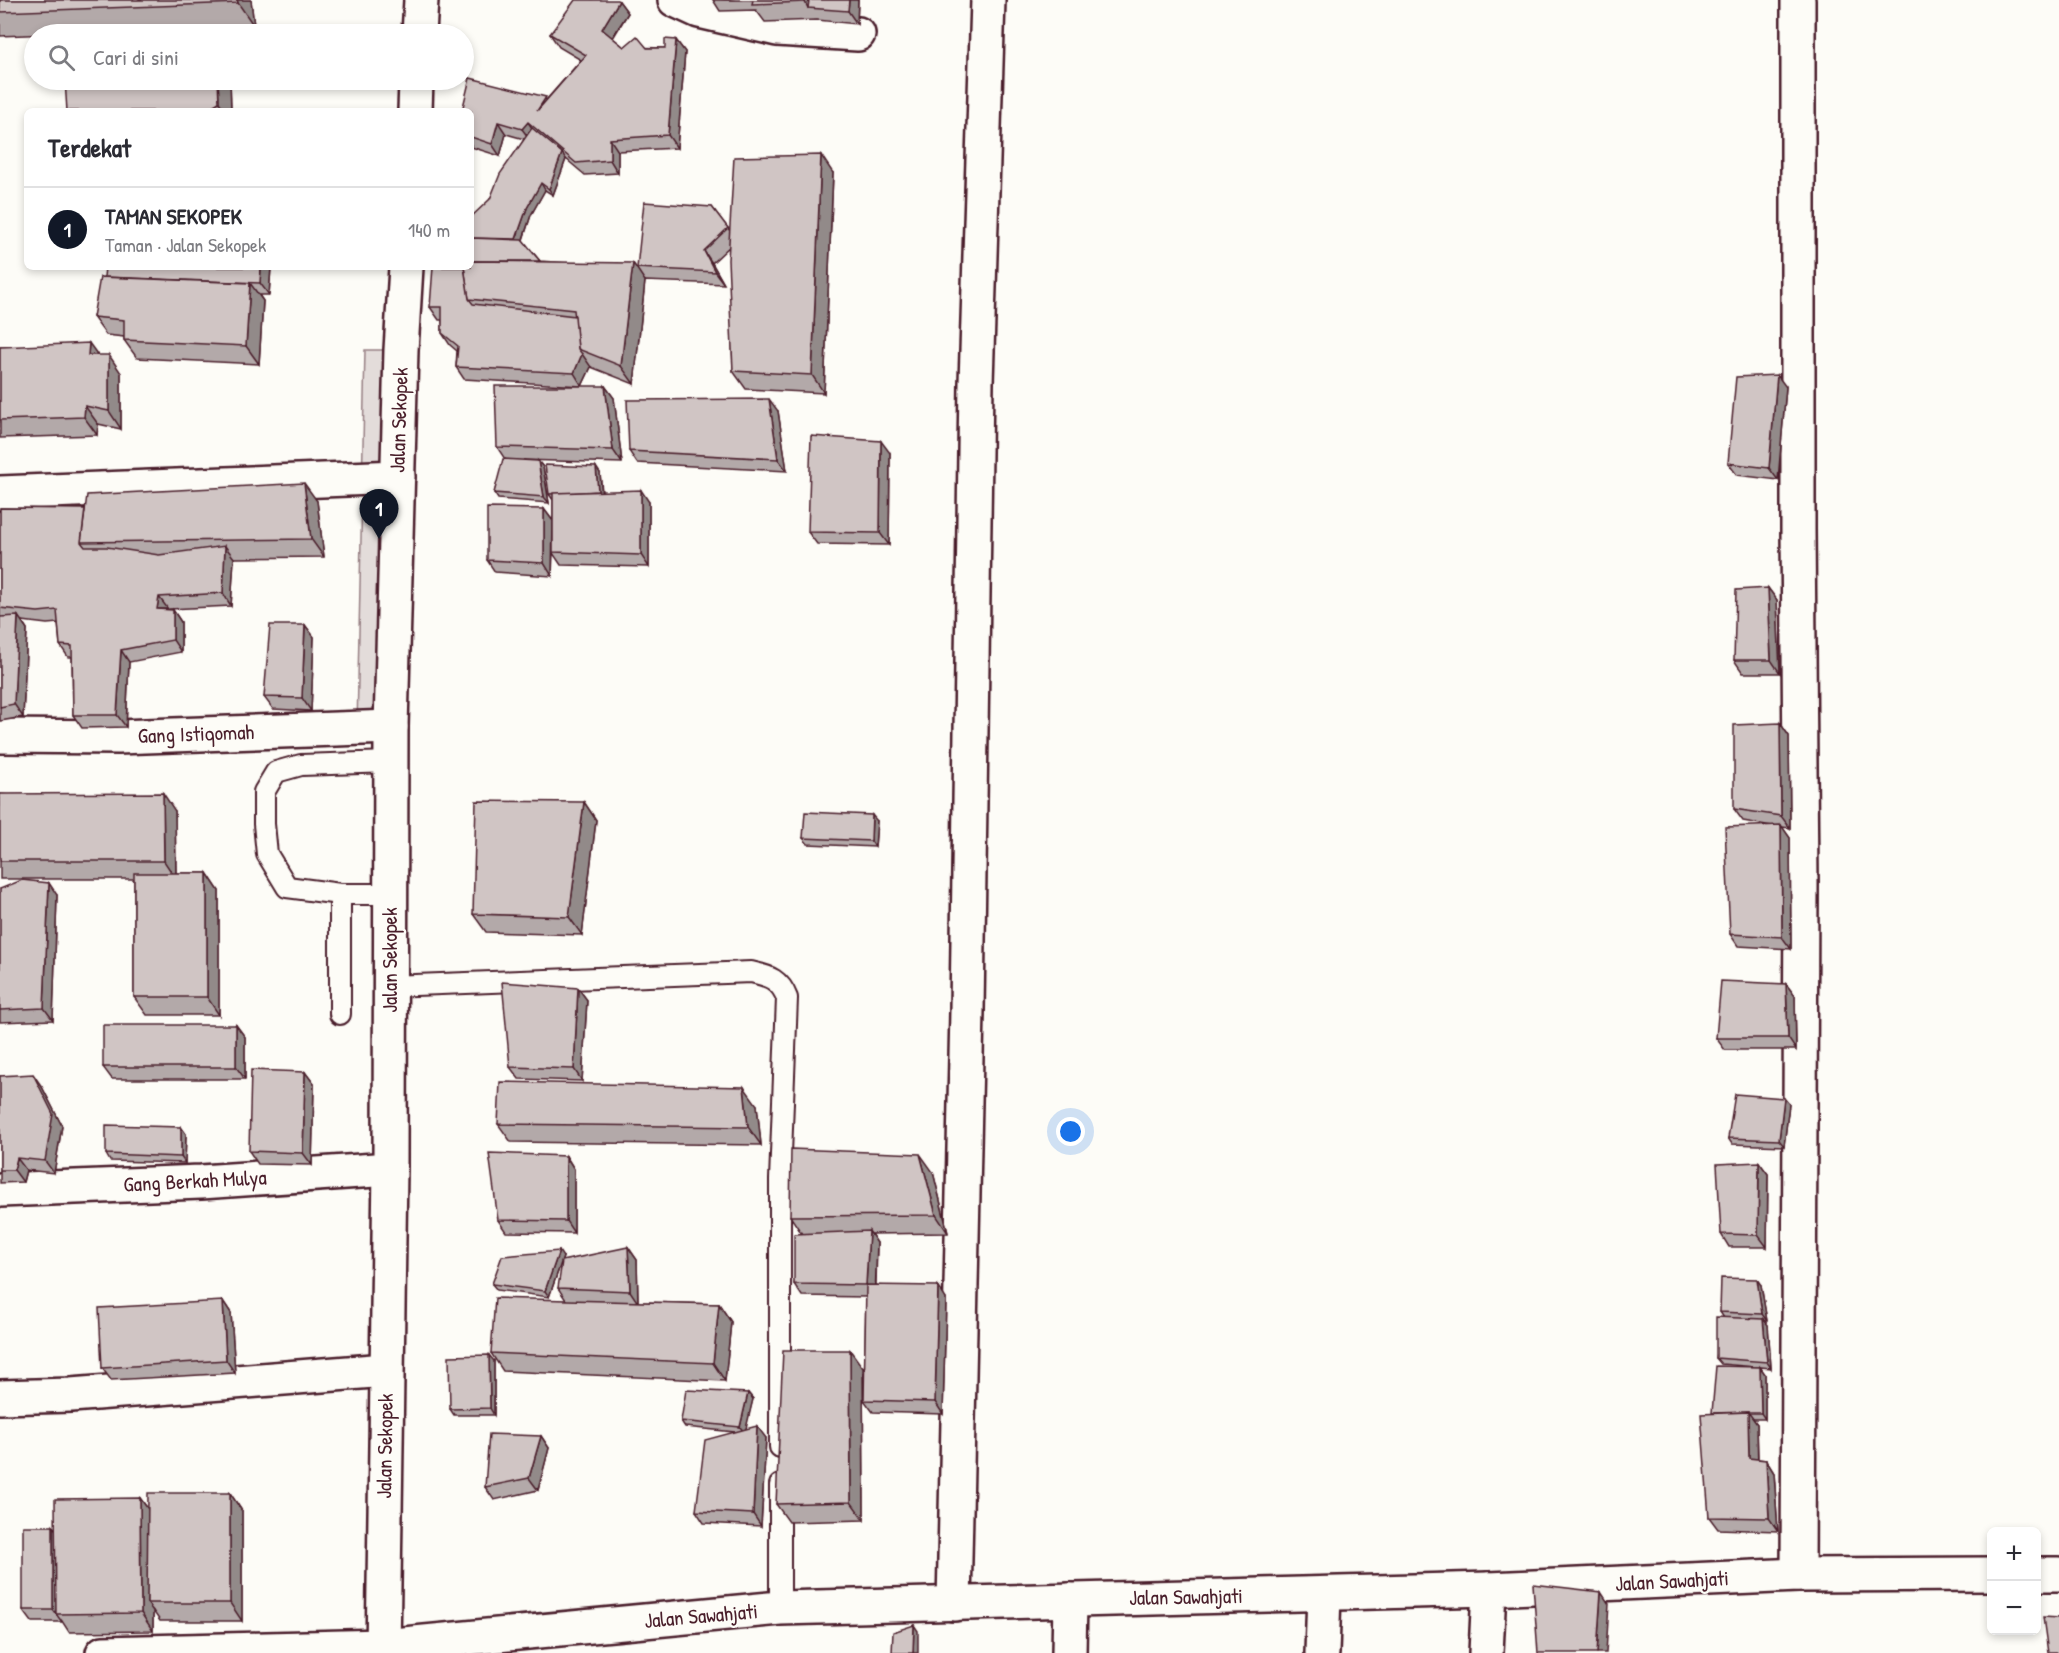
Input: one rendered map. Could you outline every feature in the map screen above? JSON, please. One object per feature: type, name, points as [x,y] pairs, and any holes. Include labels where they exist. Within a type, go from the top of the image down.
[{"type":"street","points":[[420,24],[421,0]]},
{"type":"street","points":[[675,0],[699,10],[777,29],[858,34]]},
{"type":"street","points":[[954,1604],[967,1011],[976,383],[988,0]]},
{"type":"street","points":[[1798,0],[1801,885],[1798,1575]]},
{"type":"street","points":[[415,108],[416,90]]},
{"type":"street","name":"Jalan Sekopek","points":[[383,1649],[390,1169],[391,727],[406,270]]},
{"type":"street","points":[[0,493],[398,477]]},
{"type":"street","name":"Gang Istiqomah","points":[[0,736],[118,737],[391,727]]},
{"type":"street","name":"Gang Berkah Mulya","points":[[0,1190],[201,1182],[390,1169]]},
{"type":"street","points":[[0,1397],[70,1395],[386,1370]]},
{"type":"street","name":"Jalan Sawahjati","points":[[103,1653],[383,1649],[780,1608],[1489,1589],[1798,1575],[1987,1574]]},
{"type":"street","points":[[2041,1574],[2059,1574]]},
{"type":"street","points":[[1486,1653],[1489,1589]]},
{"type":"street","points":[[1322,1653],[1324,1594]]},
{"type":"street","points":[[1069,1653],[1070,1600]]},
{"type":"lane","points":[[390,894],[340,894],[287,887],[267,854],[264,792],[276,772],[301,765],[391,762]]},
{"type":"lane","points":[[340,894],[340,1014]]},
{"type":"lane","points":[[390,986],[751,972],[770,976],[782,985],[787,998],[780,1180],[780,1608]]},
{"type":"shaded area","points":[[365,350],[401,350],[391,727],[357,728]]},
{"type":"building","points":[[0,0],[237,0],[238,3],[0,12]]},
{"type":"building","points":[[575,0],[617,0],[619,1],[602,29],[624,47],[637,36],[647,48],[665,48],[665,39],[676,40],[668,135],[610,139],[610,160],[576,163],[528,122],[522,129],[498,122],[492,144],[474,138],[474,108],[463,108],[467,90],[474,90],[474,79],[546,97],[537,111],[586,55],[550,34]]},
{"type":"building","points":[[753,0],[805,0],[805,2],[752,4]]},
{"type":"building","points":[[809,0],[849,0],[848,11],[808,8]]},
{"type":"building","points":[[66,90],[218,90],[219,102],[209,108],[67,108]]},
{"type":"building","points":[[532,128],[562,153],[549,189],[541,183],[527,208],[516,239],[474,238],[474,214],[490,199],[500,174]]},
{"type":"building","points":[[821,155],[812,375],[733,371],[728,260],[734,157]]},
{"type":"building","points":[[644,202],[712,207],[728,228],[704,251],[715,272],[637,268]]},
{"type":"building","points":[[474,238],[522,240],[540,261],[474,261]]},
{"type":"building","points":[[474,261],[633,263],[621,366],[578,349],[574,310],[469,299],[464,270],[474,270]]},
{"type":"building","points":[[105,270],[261,270],[260,283],[104,277]]},
{"type":"building","points":[[433,270],[464,270],[469,299],[473,304],[575,316],[578,349],[582,354],[574,373],[456,367],[458,346],[442,333],[442,307],[430,307]]},
{"type":"building","points":[[100,277],[250,283],[246,346],[124,340],[124,320],[93,317]]},
{"type":"building","points":[[89,343],[88,355],[109,355],[109,411],[85,406],[84,417],[0,420],[0,347]]},
{"type":"building","points":[[1777,375],[1769,468],[1728,463],[1736,377]]},
{"type":"building","points":[[495,386],[605,386],[613,450],[497,447]]},
{"type":"building","points":[[769,399],[778,459],[629,451],[627,400]]},
{"type":"building","points":[[811,436],[881,441],[880,533],[808,532]]},
{"type":"building","points":[[503,459],[538,461],[544,497],[494,493]]},
{"type":"building","points":[[545,465],[596,467],[598,491],[549,494]]},
{"type":"building","points":[[304,483],[311,539],[81,542],[87,495]]},
{"type":"building","points":[[641,490],[641,555],[553,552],[553,493]]},
{"type":"building","points":[[0,508],[85,509],[81,542],[85,547],[107,547],[159,555],[225,546],[223,593],[159,597],[157,609],[173,610],[173,640],[121,650],[117,715],[73,715],[72,646],[60,645],[57,610],[38,612],[0,608]]},
{"type":"building","points":[[487,508],[544,509],[544,563],[487,560]]},
{"type":"building","points":[[1768,588],[1771,660],[1734,660],[1736,590]]},
{"type":"building","points":[[18,616],[14,704],[0,707],[0,617]]},
{"type":"building","points":[[270,625],[305,625],[302,698],[264,697]]},
{"type":"building","points":[[1780,723],[1781,816],[1734,809],[1734,725]]},
{"type":"building","points":[[163,793],[164,861],[0,861],[0,794]]},
{"type":"building","points":[[476,801],[584,802],[569,917],[473,914]]},
{"type":"building","points":[[805,812],[872,815],[871,841],[803,838]]},
{"type":"building","points":[[1781,825],[1782,937],[1730,934],[1725,827]]},
{"type":"building","points":[[134,873],[207,873],[207,997],[134,997]]},
{"type":"building","points":[[22,880],[49,883],[44,1008],[0,1010],[0,889]]},
{"type":"building","points":[[1721,981],[1786,984],[1788,1038],[1716,1038]]},
{"type":"building","points":[[502,982],[578,988],[574,1069],[510,1067]]},
{"type":"building","points":[[103,1025],[236,1025],[236,1067],[103,1067]]},
{"type":"building","points":[[251,1070],[305,1072],[303,1153],[249,1151]]},
{"type":"building","points":[[33,1074],[53,1114],[45,1161],[17,1158],[14,1170],[0,1170],[0,1076]]},
{"type":"building","points":[[500,1082],[744,1087],[748,1127],[498,1124]]},
{"type":"building","points":[[1735,1094],[1784,1098],[1779,1140],[1728,1138]]},
{"type":"building","points":[[106,1125],[181,1127],[181,1157],[106,1154]]},
{"type":"building","points":[[791,1149],[920,1154],[936,1215],[790,1216]]},
{"type":"building","points":[[489,1153],[566,1156],[566,1221],[498,1220]]},
{"type":"building","points":[[1759,1162],[1758,1235],[1721,1234],[1717,1164]]},
{"type":"building","points":[[869,1231],[866,1285],[794,1284],[794,1234]]},
{"type":"building","points":[[628,1247],[630,1291],[558,1288],[562,1261]]},
{"type":"building","points":[[559,1251],[545,1291],[492,1284],[502,1256]]},
{"type":"building","points":[[1721,1278],[1757,1279],[1762,1314],[1720,1312]]},
{"type":"building","points":[[866,1285],[938,1286],[935,1402],[864,1400]]},
{"type":"building","points":[[495,1298],[719,1304],[713,1363],[491,1353]]},
{"type":"building","points":[[223,1301],[226,1360],[102,1368],[99,1308]]},
{"type":"building","points":[[1716,1317],[1763,1319],[1767,1362],[1716,1358]]},
{"type":"building","points":[[783,1350],[850,1350],[851,1502],[776,1504]]},
{"type":"building","points":[[489,1355],[490,1408],[450,1409],[449,1356]]},
{"type":"building","points":[[1716,1366],[1760,1367],[1761,1413],[1712,1413]]},
{"type":"building","points":[[686,1390],[748,1393],[740,1427],[681,1421]]},
{"type":"building","points":[[1748,1412],[1749,1458],[1766,1460],[1769,1518],[1709,1517],[1701,1414]]},
{"type":"building","points":[[757,1426],[753,1514],[696,1511],[705,1440]]},
{"type":"building","points":[[489,1434],[541,1436],[529,1478],[485,1487]]},
{"type":"building","points":[[148,1493],[230,1493],[230,1603],[147,1603]]},
{"type":"building","points":[[140,1498],[141,1613],[56,1614],[55,1499]]},
{"type":"building","points":[[23,1526],[53,1526],[53,1610],[23,1610]]},
{"type":"building","points":[[1533,1584],[1601,1592],[1597,1653],[1538,1653]]},
{"type":"building","points":[[2043,1617],[2059,1618],[2059,1653],[2048,1653]]},
{"type":"building","points":[[914,1625],[913,1653],[892,1653],[893,1632]]},
{"type":"place","name":"TAMAN SEKOPEK","points":[[379,539]]}]
